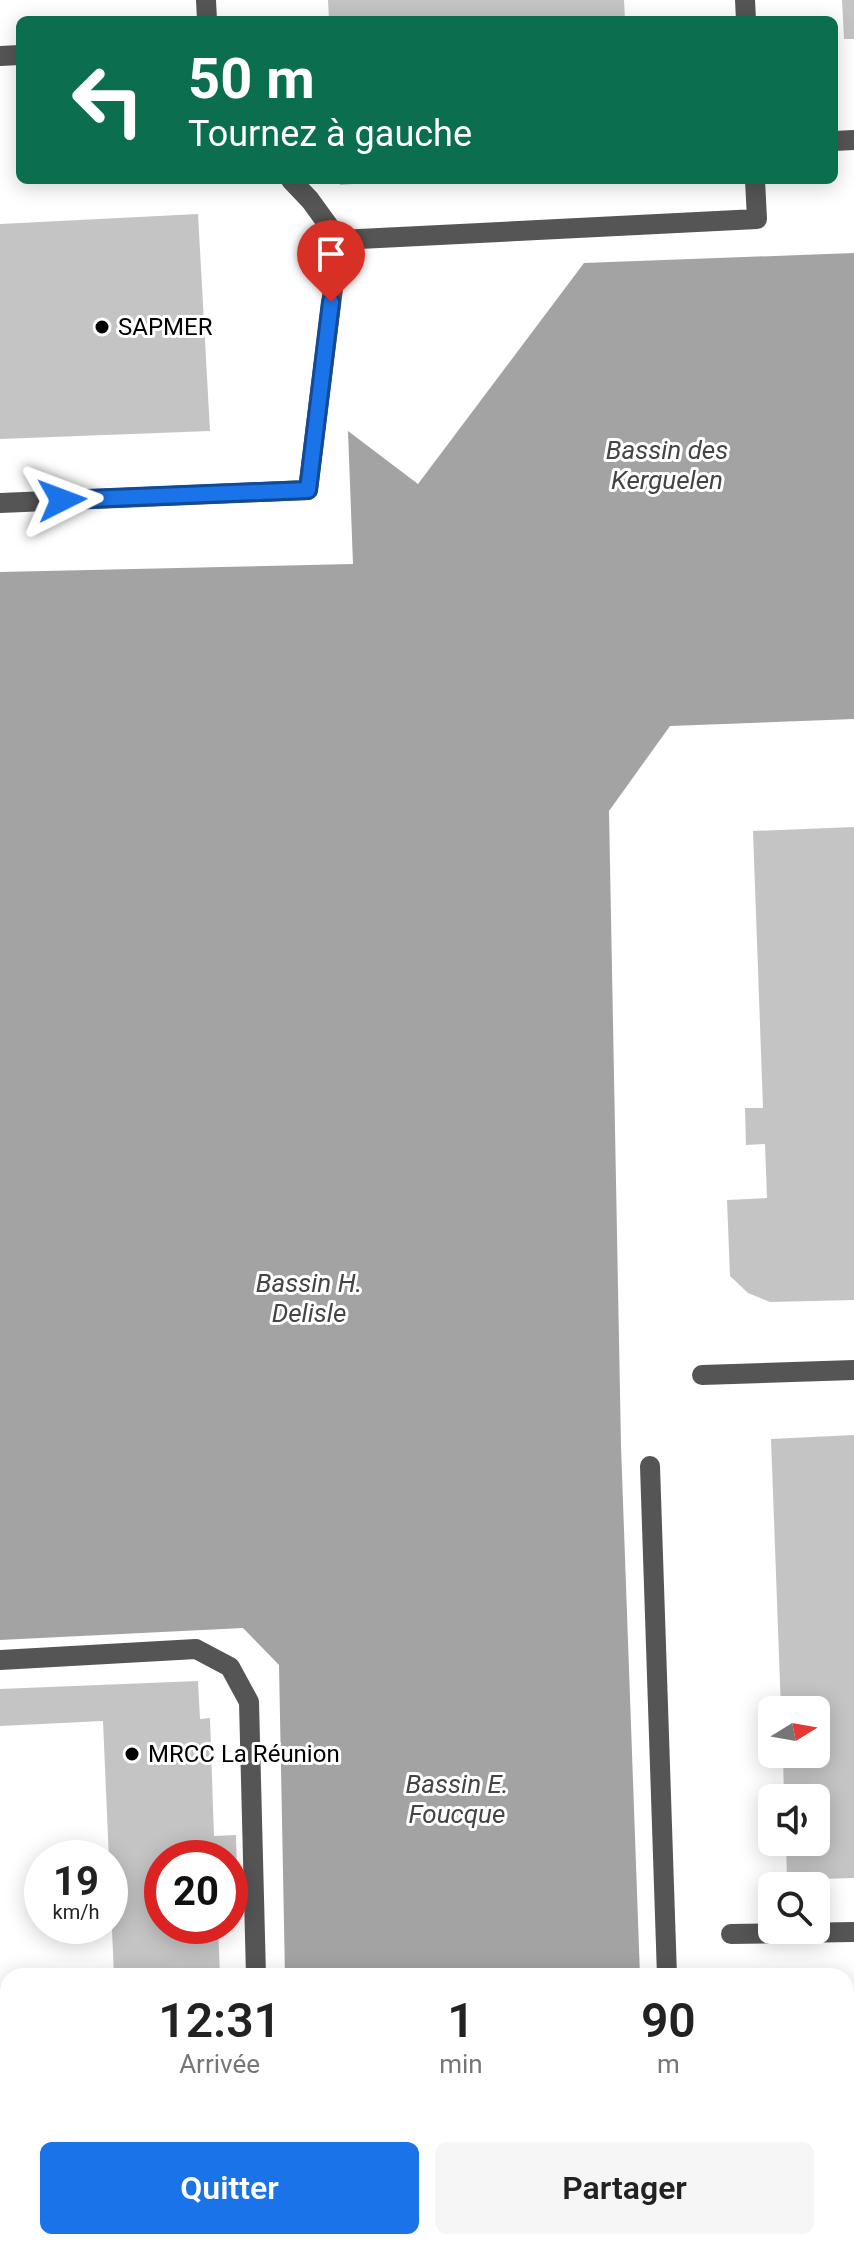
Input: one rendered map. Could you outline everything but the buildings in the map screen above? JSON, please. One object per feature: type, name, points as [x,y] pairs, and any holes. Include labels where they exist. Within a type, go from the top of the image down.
[{"type":"street","points":[[0,503],[308,490],[339,240],[295,184]]},
{"type":"street","points":[[339,240],[757,219],[755,184]]},
{"type":"street","points":[[702,1375],[854,1370]]},
{"type":"street","points":[[650,1466],[667,1968]]},
{"type":"street","points":[[0,1660],[196,1649],[230,1667],[249,1702],[256,1968]]},
{"type":"street","points":[[731,1934],[854,1932]]},
{"type":"water","name":"Bassin H. Delisle","points":[[854,253],[854,719],[670,726],[609,811],[621,1446],[640,1968],[285,1968],[279,1665],[243,1628],[0,1640],[0,572],[353,564],[348,431],[418,484],[584,263]]},
{"type":"place","name":"SAPMER","points":[[102,327]]},
{"type":"place","name":"MRCC La Réunion","points":[[132,1754]]},
{"type":"route","points":[[62,500],[308,490],[331,302]]},
{"type":"water label","name":"Bassin des Kerguelen","points":[[667,465]]},
{"type":"water label","name":"Bassin E. Foucque","points":[[457,1799]]}]
